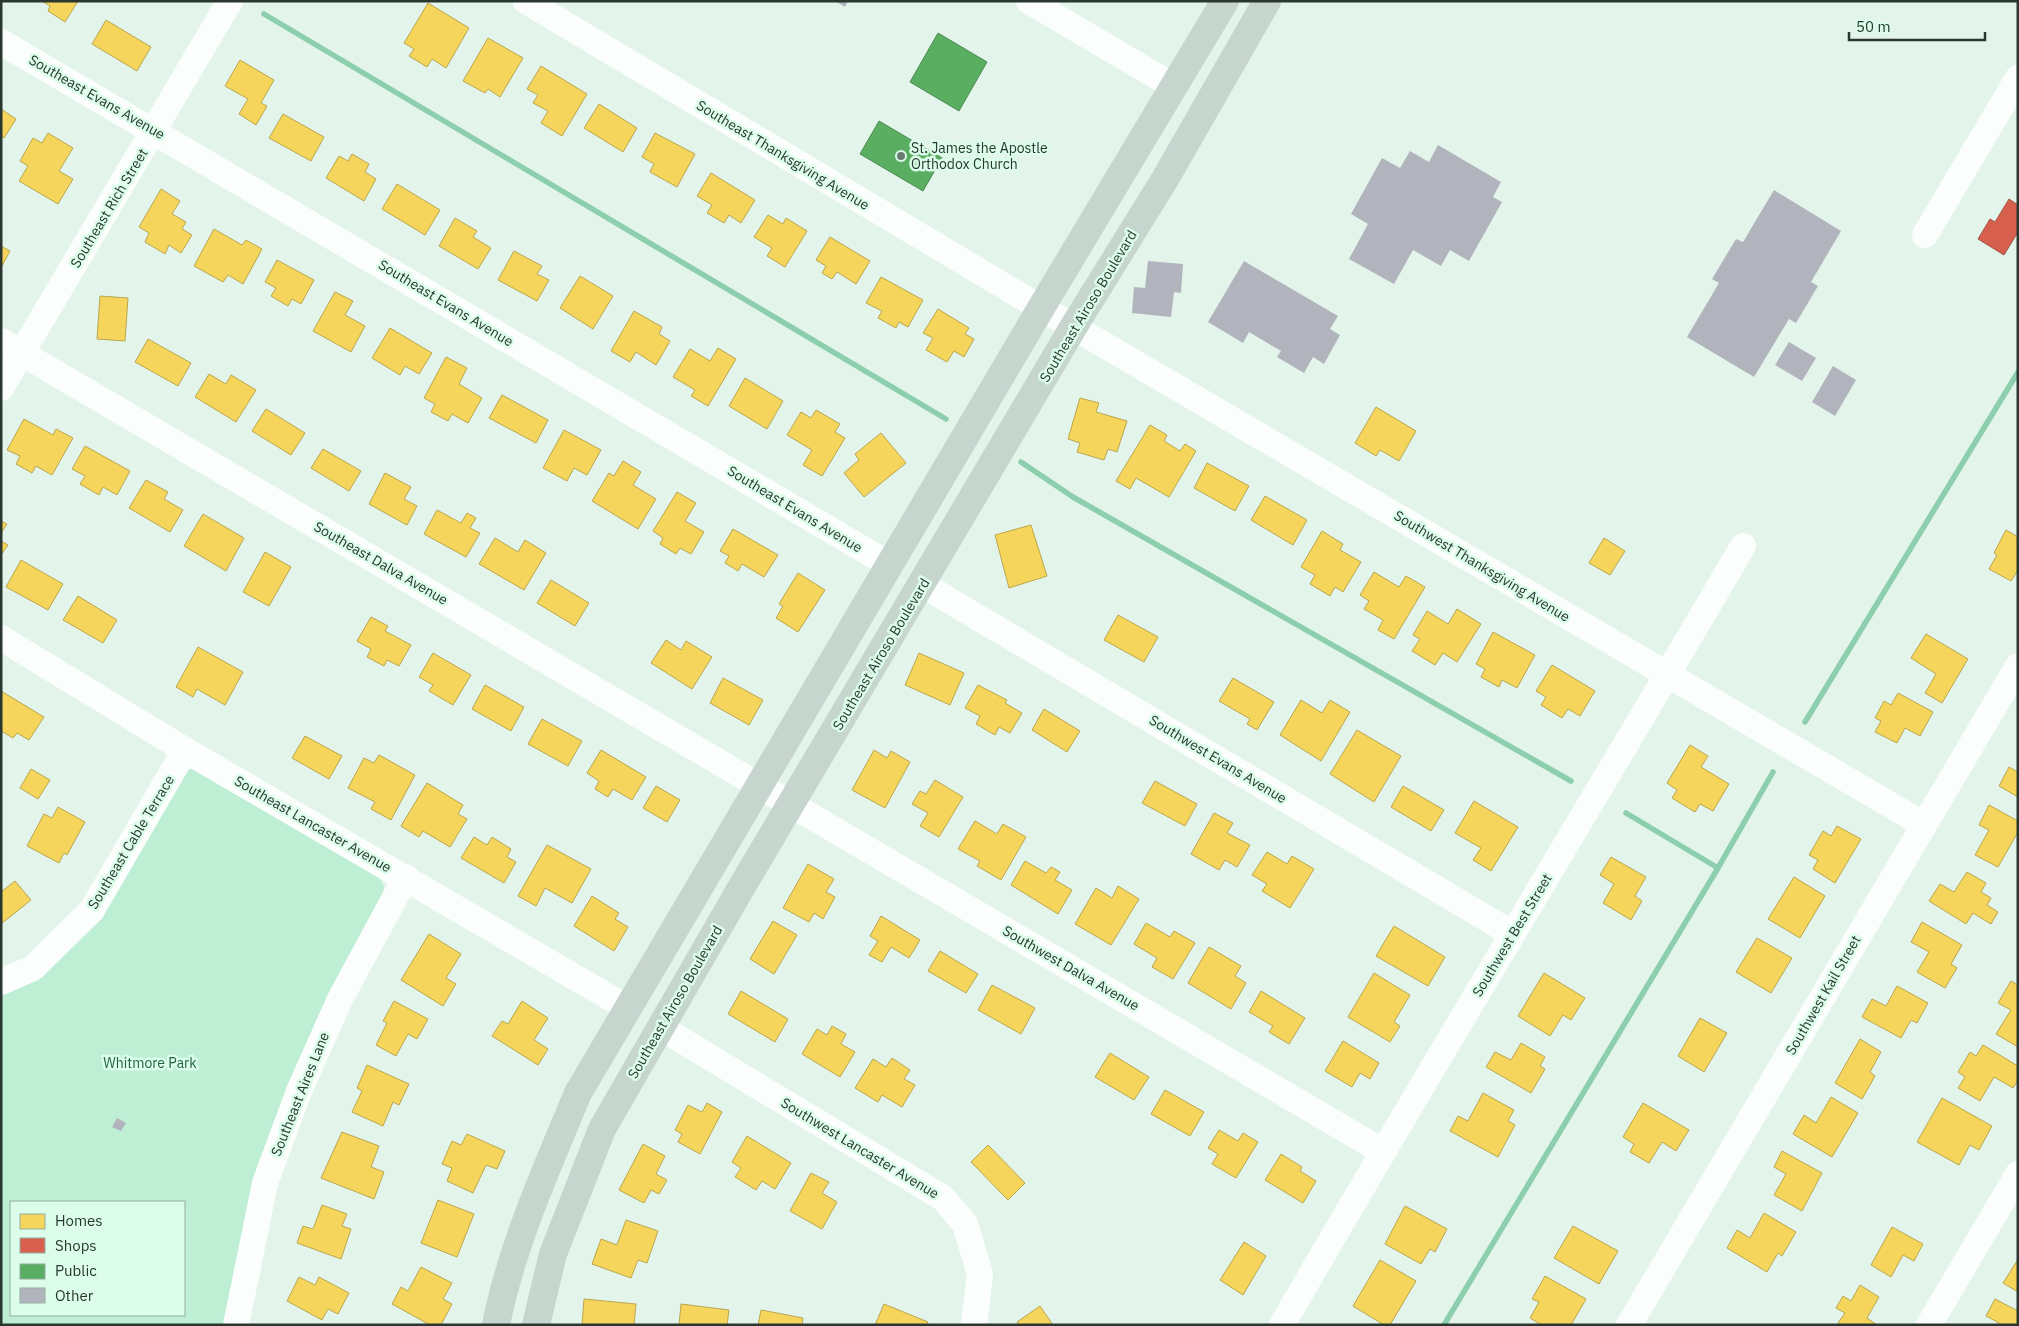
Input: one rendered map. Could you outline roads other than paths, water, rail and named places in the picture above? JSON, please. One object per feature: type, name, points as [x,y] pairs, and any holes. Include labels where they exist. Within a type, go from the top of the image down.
[{"type":"main road","points":[[496,1325],[500,1302],[522,1232],[578,1093],[626,1007],[760,786],[1041,308],[1225,1]]},
{"type":"main road","name":"Southeast Airoso Boulevard","points":[[536,1325],[553,1254],[602,1129],[660,1027],[1074,326],[1165,179],[1267,1]]},
{"type":"street","name":"Southeast Rich Street","points":[[1,388],[12,346],[155,131],[230,1]]},
{"type":"street","points":[[1029,1],[1174,87]]},
{"type":"street","name":"Southeast Thanksgiving Avenue","points":[[528,2],[1041,308]]},
{"type":"street","name":"Southeast Evans Avenue","points":[[1,42],[155,131],[890,566]]},
{"type":"street","points":[[1925,235],[2018,78]]},
{"type":"street","name":"Southwest Thanksgiving Avenue","points":[[1041,308],[1923,824]]},
{"type":"street","name":"Southeast Dalva Avenue","points":[[12,346],[760,786]]},
{"type":"street","name":"Southwest Best Street","points":[[1282,1325],[1382,1151],[1668,675],[1743,546]]},
{"type":"street","name":"Southwest Evans Avenue","points":[[923,584],[1513,934]]},
{"type":"street","name":"Southeast Lancaster Avenue","points":[[1,638],[185,750],[626,1007]]},
{"type":"street","name":"Southwest Kail Street","points":[[1629,1325],[2018,666]]},
{"type":"street","name":"Southeast Cable Terrace","points":[[1,982],[33,968],[92,910],[185,750]]},
{"type":"street","name":"Southwest Dalva Avenue","points":[[760,786],[1382,1151]]},
{"type":"street","name":"Southeast Aires Lane","points":[[236,1325],[265,1183],[296,1100],[340,999],[406,878]]},
{"type":"street","name":"Southwest Lancaster Avenue","points":[[660,1027],[943,1198],[965,1224],[980,1274],[974,1325]]},
{"type":"street","points":[[1929,1325],[2018,1174]]},
{"type":"waterway","points":[[264,14],[946,419]]},
{"type":"waterway","points":[[1805,722],[2018,372]]},
{"type":"waterway","points":[[1021,462],[1073,497],[1571,781]]},
{"type":"waterway","points":[[1444,1325],[1718,868],[1773,772]]},
{"type":"waterway","points":[[1626,813],[1718,868]]},
{"type":"place","name":"St. James the Apostle Orthodox Church","points":[[901,156]]},
{"type":"park label","name":"Whitmore Park","points":[[150,1063]]}]
